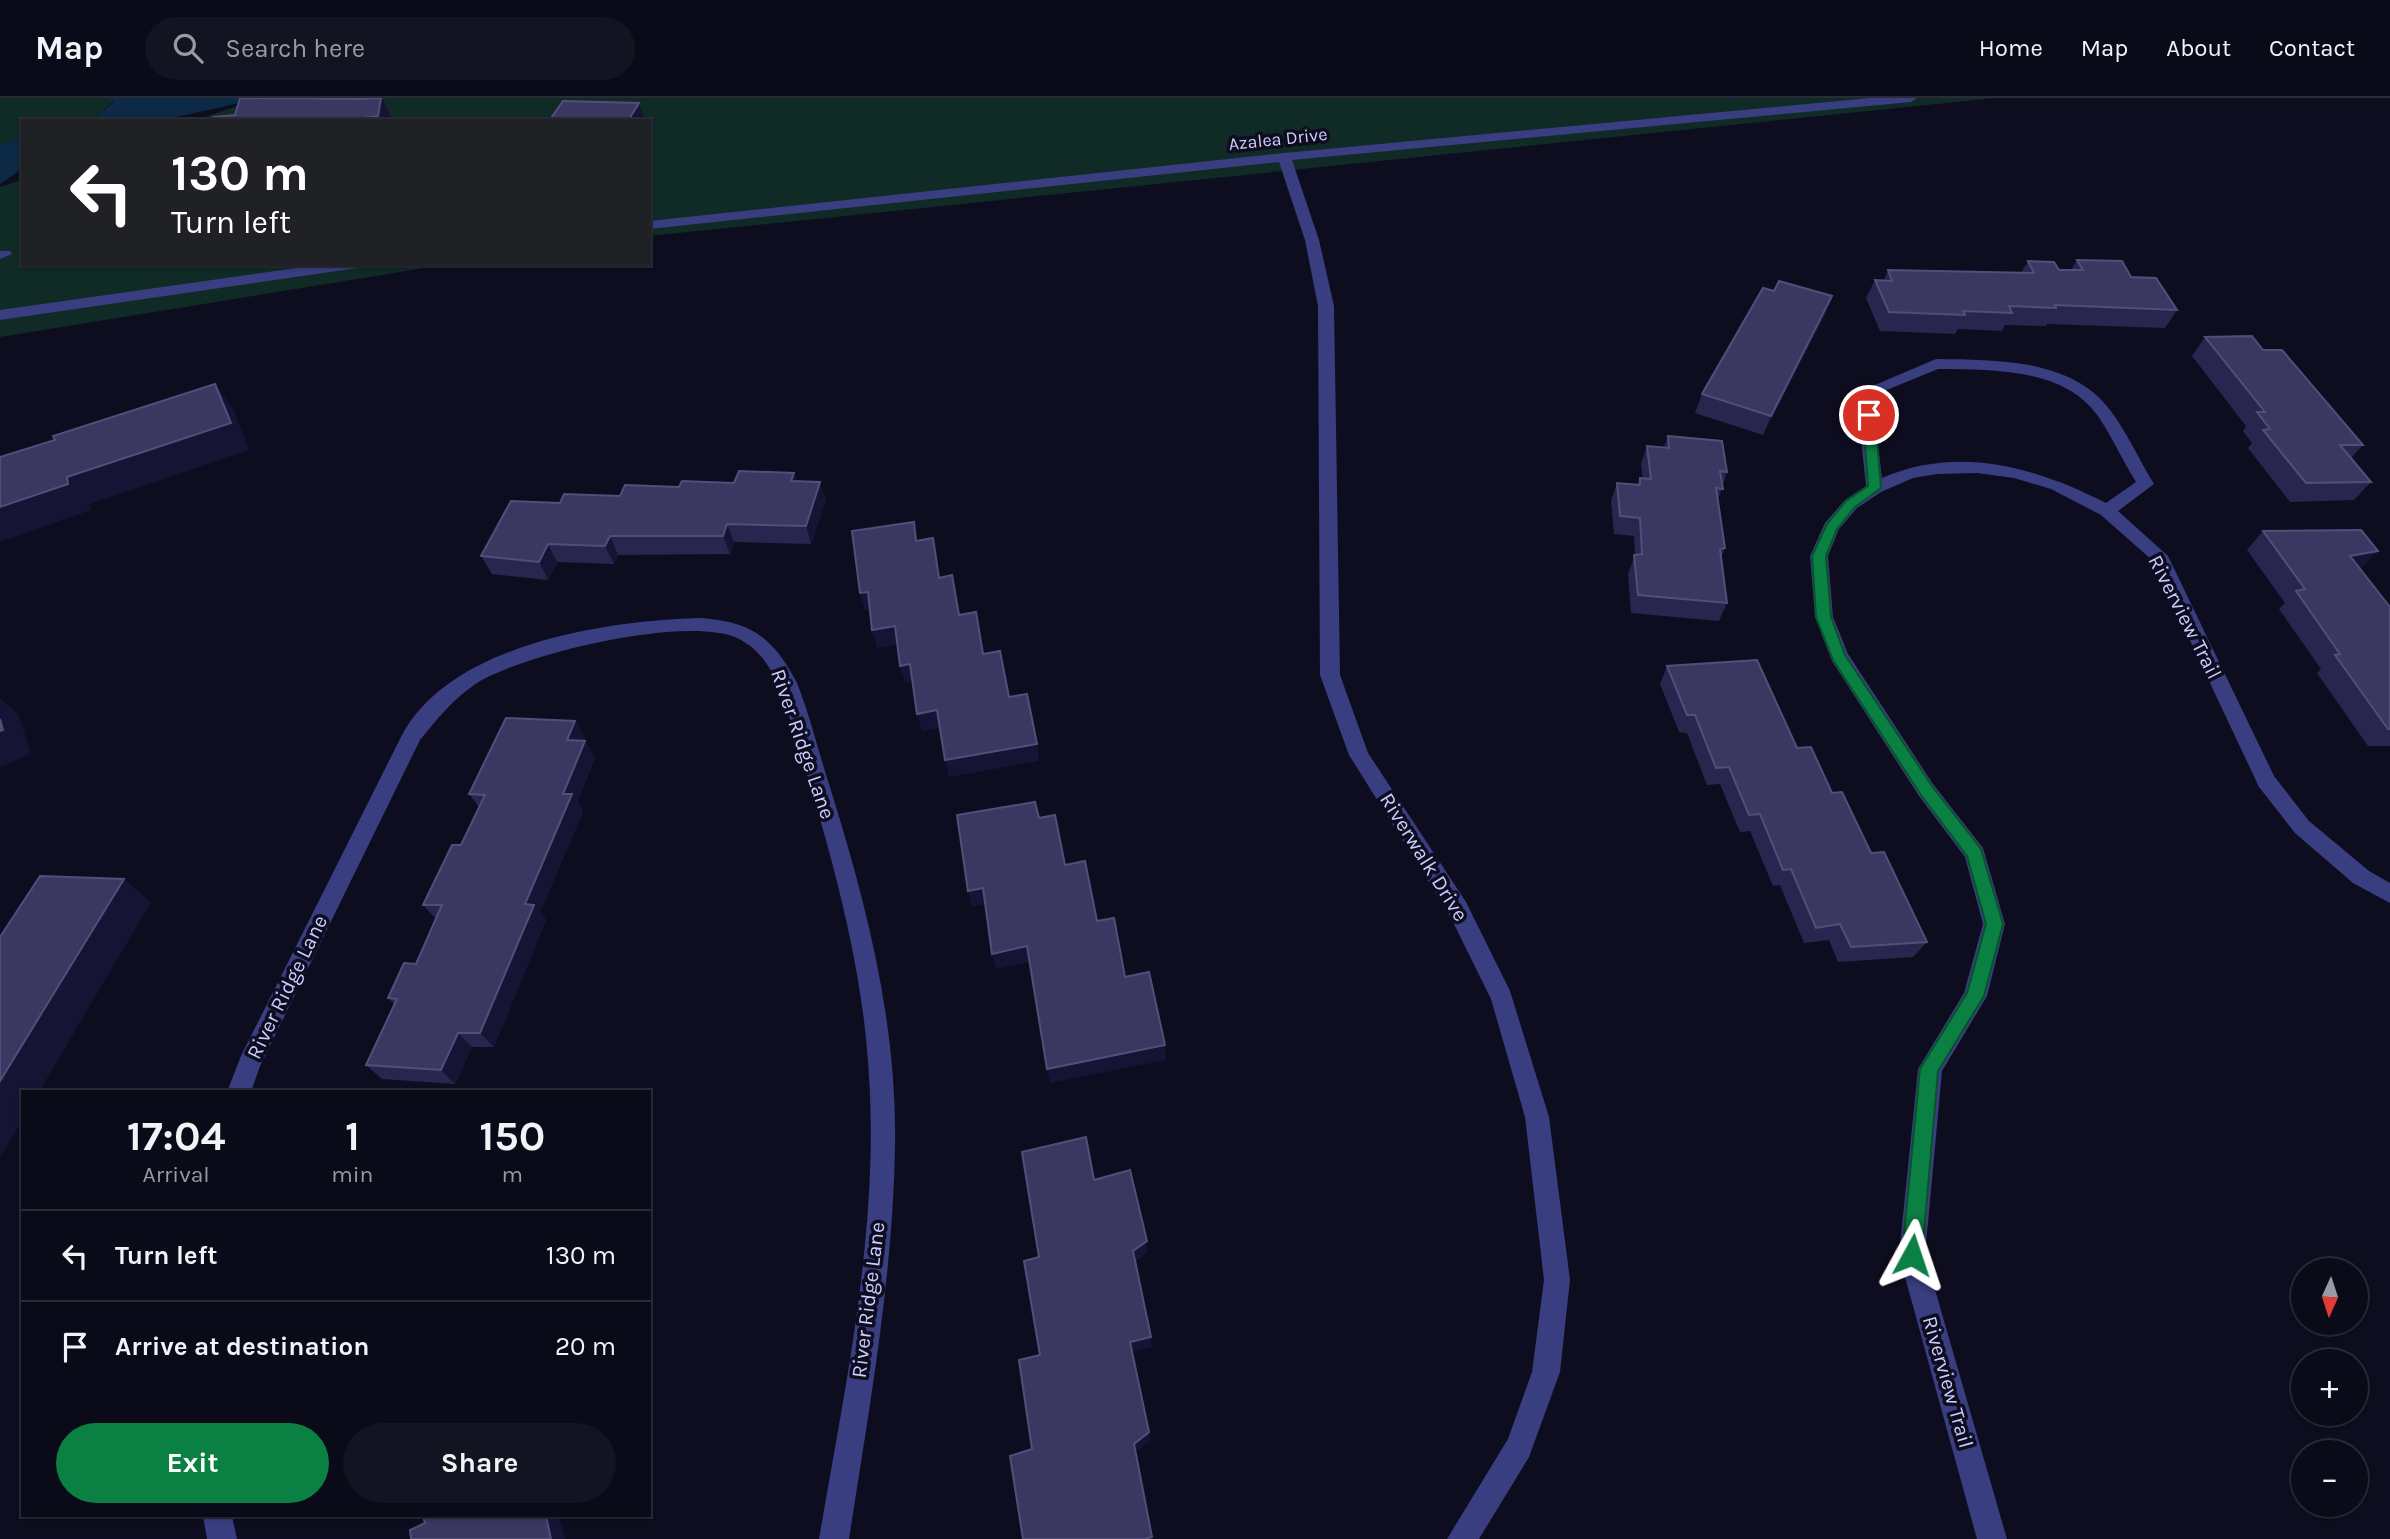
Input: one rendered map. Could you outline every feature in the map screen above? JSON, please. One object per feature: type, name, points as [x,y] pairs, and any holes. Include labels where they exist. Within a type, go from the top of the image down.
[{"type":"street","name":"Azalea Drive","points":[[651,225],[1283,157],[1911,98]]},
{"type":"street","name":"Riverwalk Drive","points":[[1283,157],[1312,240],[1326,306],[1330,675],[1359,755],[1458,909],[1502,998],[1537,1117],[1558,1280],[1546,1372],[1520,1447],[1462,1539]]},
{"type":"street","points":[[0,315],[344,266]]},
{"type":"street","points":[[1875,488],[1868,439],[1869,391],[1936,364],[1998,365],[2063,379],[2103,411],[2145,484],[2107,511]]},
{"type":"street","name":"Riverview Trail","points":[[1992,1539],[1912,1255],[1930,1069],[1975,996],[1994,924],[1975,854],[1926,790],[1839,656],[1824,617],[1819,556],[1831,527],[1850,504],[1875,488],[1909,473],[1937,468],[1978,467],[2015,472],[2057,485],[2107,511],[2159,556],[2266,781],[2302,827],[2361,877],[2390,894]]},
{"type":"street","name":"River Ridge Lane","points":[[240,1090],[249,1064],[412,735],[450,692],[516,654],[550,644],[670,625],[714,625],[755,639],[781,667],[850,884],[875,1013],[883,1133],[877,1266],[834,1539]]},
{"type":"street","points":[[219,1517],[222,1539]]},
{"type":"green space","points":[[0,98],[100,98],[114,101],[93,119],[21,119],[21,139],[0,144]]},
{"type":"green space","points":[[261,98],[1995,98],[651,236],[651,119],[199,119]]},
{"type":"green space","points":[[21,180],[21,266],[437,266],[0,337],[0,187]]},
{"type":"water","points":[[100,98],[261,98],[168,119],[93,119],[114,102]]},
{"type":"water","points":[[21,139],[21,169],[0,184],[0,144]]},
{"type":"building","points":[[240,98],[381,98],[378,116],[355,119],[212,119],[235,115]]},
{"type":"building","points":[[563,101],[639,103],[629,119],[550,119]]},
{"type":"building","points":[[2077,260],[2122,261],[2131,277],[2156,278],[2177,310],[2055,305],[2056,308],[2009,306],[2012,313],[1963,311],[1965,315],[1889,312],[1875,280],[1892,281],[1888,270],[2034,273],[2028,261],[2054,262],[2059,270],[2083,270]]},
{"type":"building","points":[[1779,281],[1832,296],[1771,416],[1702,394],[1763,288],[1774,291]]},
{"type":"building","points":[[2252,336],[2263,350],[2282,350],[2363,445],[2340,445],[2371,482],[2306,483],[2263,430],[2270,429],[2257,412],[2265,412],[2205,337]]},
{"type":"building","points":[[215,384],[231,423],[67,477],[68,484],[0,507],[0,457],[55,440],[53,436]]},
{"type":"building","points":[[1668,436],[1722,441],[1727,472],[1720,471],[1723,489],[1716,488],[1725,548],[1720,549],[1727,603],[1638,595],[1634,555],[1642,554],[1640,518],[1620,516],[1617,483],[1640,485],[1640,478],[1651,479],[1647,446],[1669,448]]},
{"type":"building","points":[[739,471],[794,473],[791,481],[820,482],[806,526],[727,524],[723,536],[610,536],[605,546],[548,544],[539,562],[481,556],[511,501],[560,503],[564,494],[620,496],[625,485],[679,487],[682,481],[734,483]]},
{"type":"building","points":[[914,522],[916,541],[933,538],[939,578],[952,575],[959,615],[976,612],[983,654],[1000,651],[1009,697],[1027,694],[1037,744],[945,760],[937,710],[917,714],[910,664],[900,666],[895,626],[872,630],[868,592],[860,593],[852,531]]},
{"type":"building","points":[[2361,530],[2378,551],[2350,556],[2390,607],[2390,729],[2335,655],[2340,654],[2296,591],[2305,589],[2263,531]]},
{"type":"building","points":[[1757,660],[1797,748],[1811,747],[1832,793],[1842,792],[1871,853],[1884,852],[1927,942],[1851,947],[1840,924],[1816,928],[1791,869],[1783,870],[1760,814],[1749,815],[1729,767],[1716,768],[1695,715],[1687,715],[1667,666]]},
{"type":"building","points":[[506,718],[575,721],[567,740],[585,741],[563,794],[572,794],[525,904],[534,905],[480,1033],[458,1033],[441,1070],[366,1065],[397,999],[388,998],[404,963],[416,964],[442,905],[423,905],[452,845],[461,845],[485,795],[469,794]]},
{"type":"building","points":[[1035,802],[1039,818],[1055,815],[1065,865],[1085,861],[1097,921],[1114,918],[1125,977],[1149,972],[1165,1045],[1047,1069],[1027,946],[992,954],[983,888],[968,891],[957,815]]},
{"type":"building","points":[[40,876],[124,879],[0,1081],[0,937]]},
{"type":"building","points":[[1086,1137],[1094,1180],[1130,1170],[1147,1241],[1133,1251],[1151,1337],[1130,1342],[1149,1432],[1134,1444],[1152,1537],[1023,1539],[1010,1456],[1032,1449],[1019,1360],[1040,1355],[1024,1261],[1039,1257],[1022,1152]]},
{"type":"building","points":[[423,1517],[546,1517],[551,1539],[411,1539],[410,1530],[425,1523]]},
{"type":"route","points":[[1869,415],[1868,439],[1875,488],[1850,504],[1831,527],[1819,556],[1824,617],[1839,656],[1926,790],[1975,854],[1994,924],[1975,996],[1930,1069],[1912,1255]]}]
